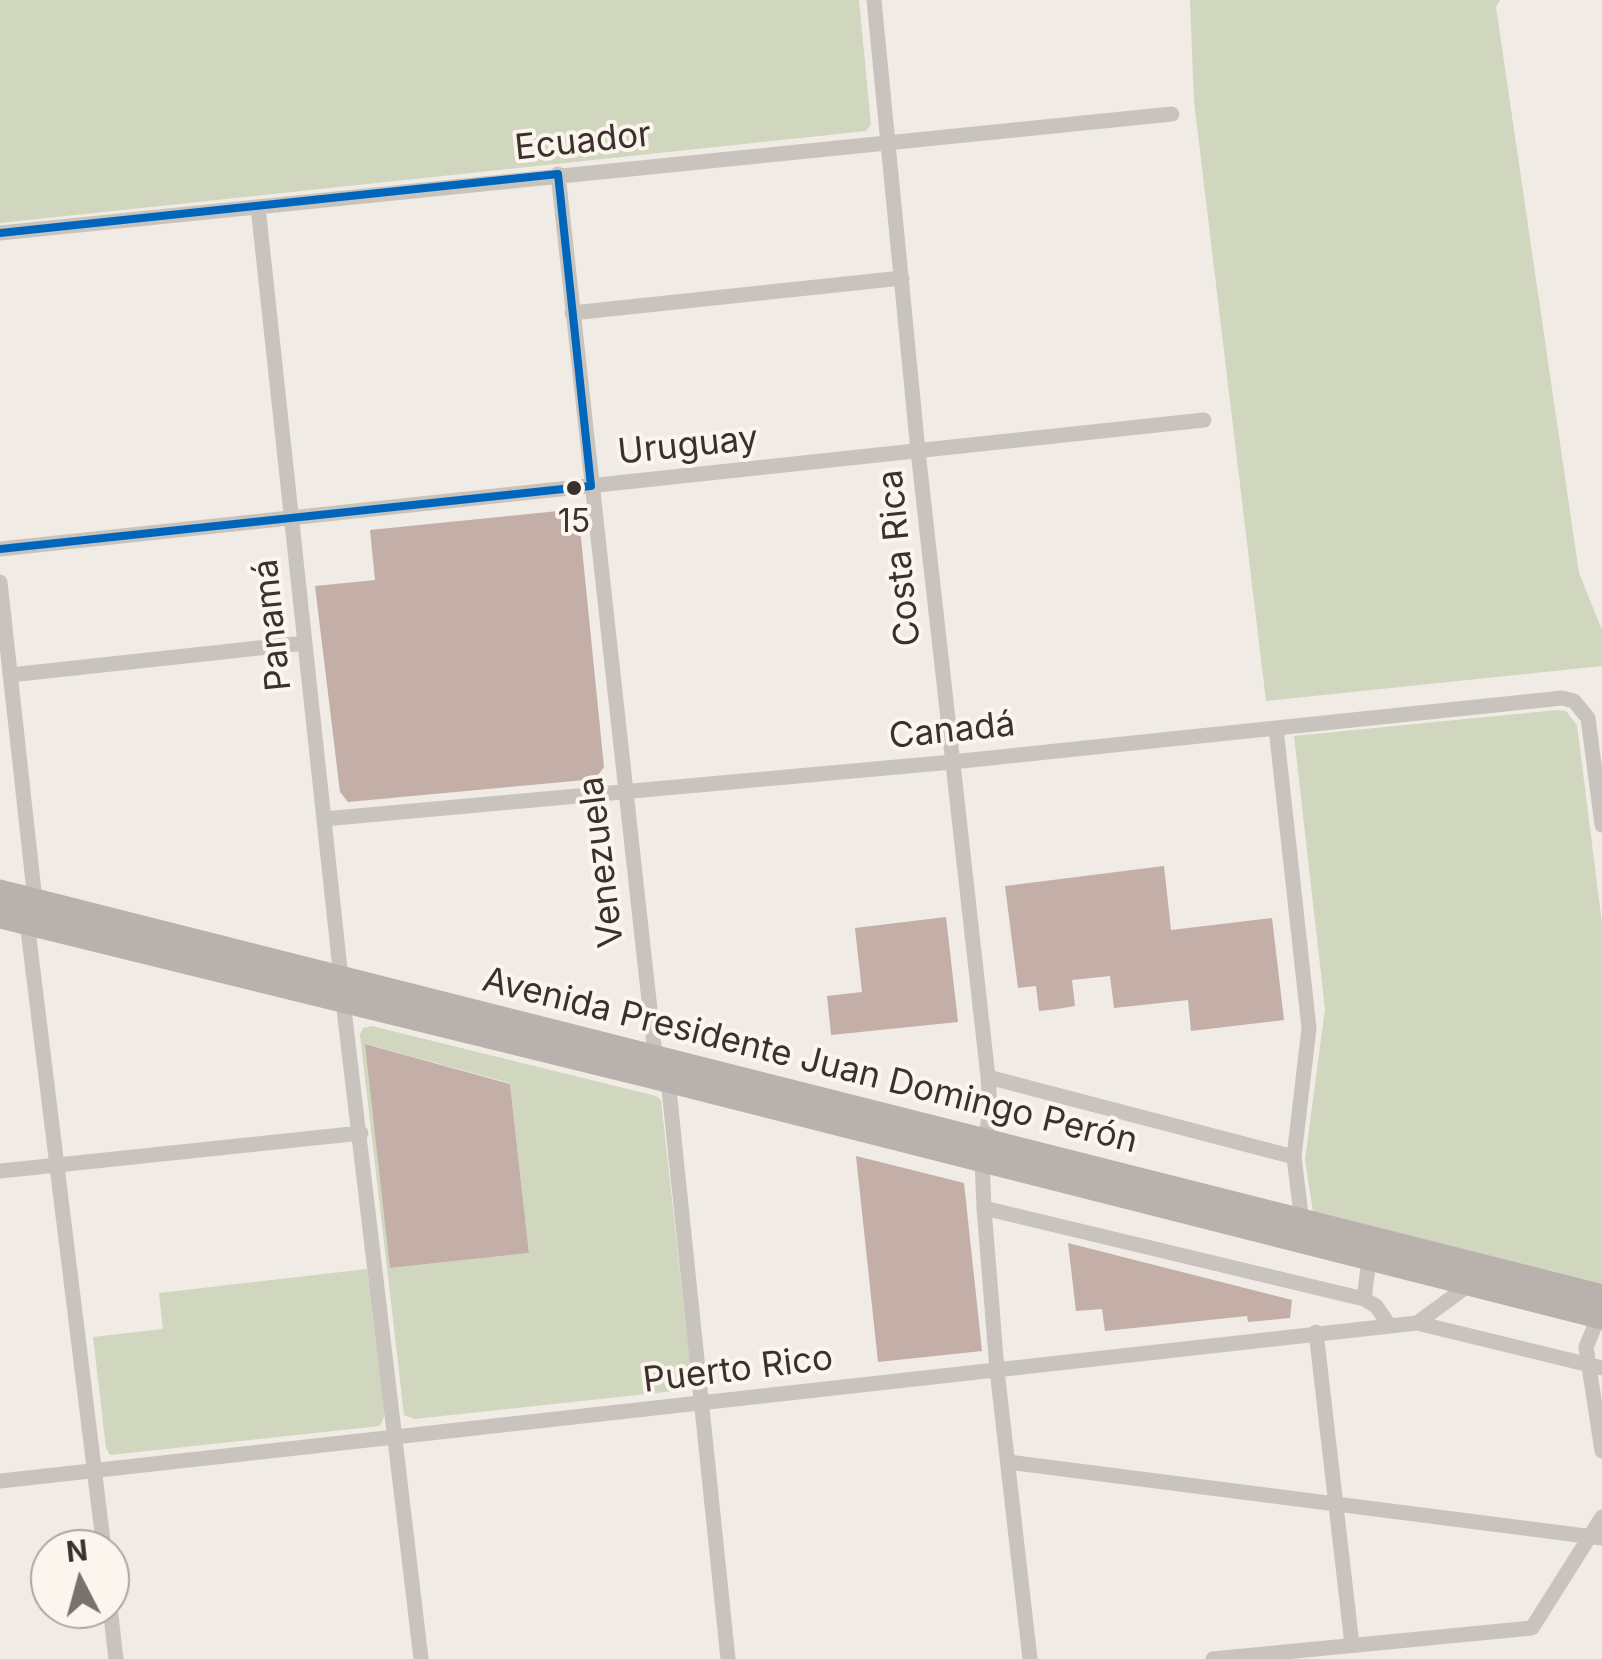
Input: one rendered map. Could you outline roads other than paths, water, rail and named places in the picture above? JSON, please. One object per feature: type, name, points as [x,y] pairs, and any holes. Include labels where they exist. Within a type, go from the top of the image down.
[{"type":"main road","name":"Avenida Presidente Juan Domingo Perón","points":[[0,892],[31,912],[342,989],[668,1080],[1302,1223],[1601,1310]]},
{"type":"main road","name":"Avenida Presidente Juan Domingo Perón","points":[[0,916],[31,912]]},
{"type":"main road","name":"Avenida Presidente Juan Domingo Perón","points":[[342,989],[655,1055],[1369,1259],[1601,1310]]},
{"type":"street","name":"Costa Rica","points":[[874,0],[918,451],[988,1077],[990,1110],[983,1151]]},
{"type":"street","name":"Ecuador","points":[[0,234],[1172,114]]},
{"type":"street","name":"Venezuela","points":[[558,174],[655,1055],[668,1080],[728,1659]]},
{"type":"street","name":"Panamá","points":[[258,206],[342,989],[421,1659]]},
{"type":"street","points":[[572,313],[902,278]]},
{"type":"street","name":"Uruguay","points":[[0,549],[1204,420]]},
{"type":"street","points":[[0,582],[58,1165],[102,1529]]},
{"type":"street","points":[[10,676],[305,643]]},
{"type":"street","name":"Canadá","points":[[324,818],[952,762],[1562,698],[1582,708],[1588,718],[1602,825]]},
{"type":"street","points":[[1276,728],[1308,1028],[1294,1157],[1302,1223]]},
{"type":"street","points":[[988,1077],[1294,1157]]},
{"type":"street","points":[[0,1171],[361,1132]]},
{"type":"street","points":[[983,1151],[997,1370],[1030,1659]]},
{"type":"street","points":[[984,1208],[1364,1299],[1376,1306],[1389,1325]]},
{"type":"street","points":[[1364,1299],[1369,1259]]},
{"type":"street","points":[[1417,1323],[1470,1284]]},
{"type":"street","points":[[1601,1310],[1586,1347],[1596,1367],[1602,1451]]},
{"type":"street","points":[[1417,1323],[1596,1367]]},
{"type":"street","name":"Puerto Rico","points":[[0,1481],[1417,1323]]},
{"type":"street","points":[[1316,1332],[1352,1645]]},
{"type":"street","points":[[1008,1462],[1596,1537]]},
{"type":"street","points":[[1213,1659],[1532,1628],[1596,1537],[1602,1517]]},
{"type":"street","points":[[113,1629],[116,1659]]},
{"type":"place","name":"15","points":[[574,488]]}]
